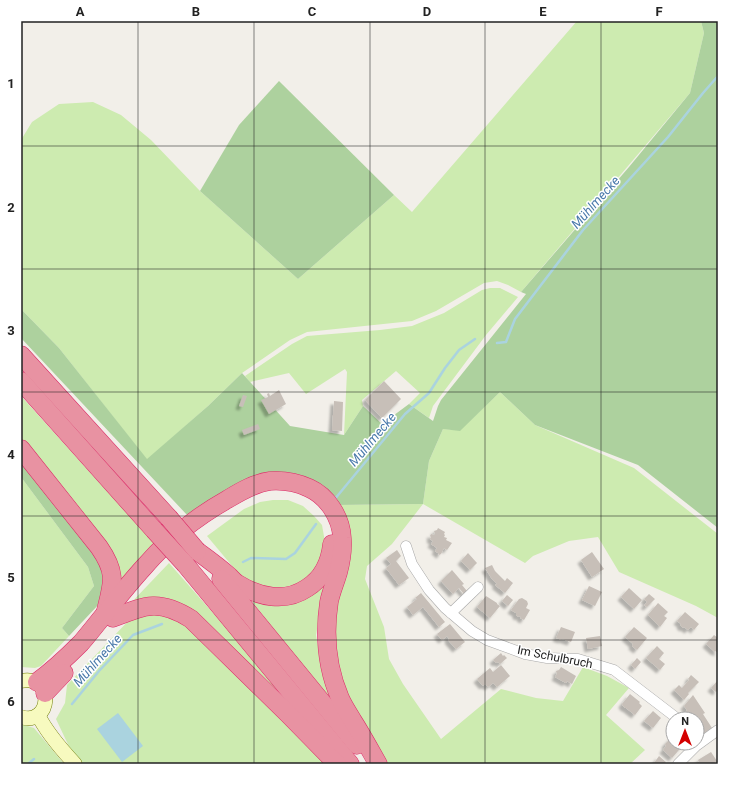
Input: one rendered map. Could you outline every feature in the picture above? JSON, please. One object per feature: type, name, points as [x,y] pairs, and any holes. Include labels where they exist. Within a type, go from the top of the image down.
[{"type":"highway","points":[[21,354],[169,518],[373,764]]},
{"type":"highway","points":[[21,382],[184,564],[350,764]]},
{"type":"highway","points":[[21,449],[108,560],[112,574],[109,615]]},
{"type":"highway","points":[[34,685],[85,651],[144,566],[182,530],[218,504],[256,484],[269,481],[292,482],[312,489],[328,502],[340,525],[342,535],[341,562],[329,602],[326,627],[327,650],[332,677],[340,699],[378,764]]},
{"type":"highway","points":[[109,615],[164,560],[220,514],[254,496],[266,492],[280,491],[299,494],[312,502],[323,513],[330,527],[332,544],[328,565],[314,584],[295,594],[282,597],[260,595],[244,588],[197,551]]},
{"type":"highway","points":[[109,615],[143,607],[161,606],[172,609],[191,619],[337,764]]},
{"type":"main road","points":[[21,717],[34,717],[43,710],[46,698],[34,685]]},
{"type":"main road","points":[[38,715],[43,725],[75,764]]},
{"type":"street","name":"Im Schulbruch","points":[[406,546],[412,564],[429,590],[445,608],[472,631],[482,637],[525,654],[547,658],[578,659],[614,670],[667,711]]},
{"type":"street","points":[[451,613],[478,587]]},
{"type":"street","points":[[705,738],[718,730]]},
{"type":"street","points":[[678,764],[690,751]]},
{"type":"green space","points":[[577,21],[701,21],[704,33],[690,93],[521,292],[497,281],[484,283],[436,311],[412,321],[307,332],[290,340],[242,373],[208,406],[147,460],[59,348],[21,309],[21,140],[32,122],[59,104],[93,102],[121,115],[151,140],[200,191],[298,279],[394,195],[412,212]]},
{"type":"green space","points":[[701,21],[718,21],[718,528],[638,465],[535,425],[500,392],[460,431],[443,429],[429,461],[423,504],[337,505],[331,496],[243,482],[222,492],[188,516],[21,338],[21,309],[59,348],[147,459],[208,406],[242,373],[290,426],[344,435],[363,406],[382,424],[409,404],[433,421],[441,400],[526,294],[521,292],[629,167],[690,93],[704,33]]},
{"type":"green space","points":[[279,81],[394,195],[298,279],[200,191],[239,125]]},
{"type":"green space","points":[[500,288],[518,297],[486,335],[433,406],[429,418],[409,404],[420,393],[396,371],[362,400],[363,406],[344,435],[347,372],[345,369],[306,394],[289,373],[250,382],[245,376],[292,344],[307,336],[412,326],[444,313],[482,290]]},
{"type":"green space","points":[[500,392],[535,425],[634,468],[718,534],[718,618],[696,606],[619,572],[598,537],[569,541],[533,556],[525,563],[423,504],[429,461],[443,429],[460,430]]},
{"type":"green space","points":[[21,396],[154,543],[116,590],[21,441]]},
{"type":"green space","points":[[21,456],[108,570],[100,603],[69,636],[62,628],[94,586],[88,567],[21,477]]},
{"type":"green space","points":[[21,477],[88,567],[94,586],[62,628],[69,636],[41,666],[35,668],[21,667]]},
{"type":"green space","points":[[288,500],[303,506],[322,525],[325,542],[316,571],[301,584],[279,590],[258,587],[243,579],[207,536],[244,509],[260,502]]},
{"type":"green space","points":[[423,504],[392,544],[367,566],[365,579],[384,627],[389,659],[403,684],[441,739],[501,689],[536,698],[563,701],[583,667],[607,676],[629,688],[606,715],[645,750],[630,764],[388,764],[371,741],[339,681],[330,640],[335,604],[347,577],[350,539],[337,505]]},
{"type":"green space","points":[[169,563],[251,656],[335,755],[198,620],[127,607]]},
{"type":"green space","points":[[331,573],[321,606],[316,635],[331,703],[247,595],[264,602]]},
{"type":"green space","points":[[158,612],[179,617],[326,764],[82,764],[73,755],[56,719],[65,703],[67,685],[133,616]]},
{"type":"green space","points":[[21,724],[34,728],[64,764],[21,764]]},
{"type":"water","points":[[118,713],[143,746],[122,762],[97,729]]},
{"type":"building","points":[[384,381],[401,399],[382,418],[365,400]]},
{"type":"building","points":[[279,390],[286,404],[269,414],[261,400],[268,397],[267,394],[269,393],[270,396]]},
{"type":"building","points":[[243,395],[247,396],[243,407],[239,406]]},
{"type":"building","points":[[334,401],[343,402],[342,431],[332,430]]},
{"type":"building","points":[[258,424],[260,429],[244,435],[242,430]]},
{"type":"building","points":[[438,528],[445,532],[444,537],[452,543],[447,550],[444,548],[439,555],[435,551],[437,548],[431,544],[433,541],[430,539],[431,534],[434,535],[434,531]]},
{"type":"building","points":[[397,550],[401,556],[396,561],[409,578],[399,585],[386,568],[391,564],[386,558]]},
{"type":"building","points":[[592,552],[604,569],[592,577],[581,560]]},
{"type":"building","points":[[468,553],[477,563],[470,570],[461,561]]},
{"type":"building","points":[[492,565],[495,571],[505,581],[507,578],[513,583],[505,593],[495,585],[497,584],[485,568]]},
{"type":"building","points":[[452,570],[464,584],[462,585],[467,591],[464,594],[459,588],[453,594],[441,581]]},
{"type":"building","points":[[589,586],[602,592],[595,606],[582,600]]},
{"type":"building","points":[[629,588],[642,600],[634,609],[621,597]]},
{"type":"building","points":[[421,593],[445,622],[439,627],[423,607],[413,615],[407,607],[417,599],[415,598]]},
{"type":"building","points":[[649,594],[655,599],[647,607],[644,605],[647,602],[644,599]]},
{"type":"building","points":[[507,595],[513,600],[508,606],[502,601]]},
{"type":"building","points":[[486,596],[500,606],[490,618],[477,607]]},
{"type":"building","points":[[522,598],[527,601],[528,604],[526,608],[530,610],[524,620],[519,616],[518,617],[516,613],[511,610],[519,599]]},
{"type":"building","points":[[658,603],[668,612],[664,616],[667,618],[660,627],[648,615]]},
{"type":"building","points":[[685,612],[699,624],[694,630],[691,627],[688,630],[684,627],[683,628],[677,621]]},
{"type":"building","points":[[450,624],[465,642],[456,649],[448,640],[449,639],[447,636],[442,640],[437,634]]},
{"type":"building","points":[[561,627],[575,632],[571,642],[556,638]]},
{"type":"building","points":[[634,627],[647,638],[637,650],[625,637]]},
{"type":"building","points":[[714,635],[718,638],[718,653],[706,644]]},
{"type":"building","points":[[600,636],[602,646],[588,649],[586,638]]},
{"type":"building","points":[[657,646],[664,653],[659,659],[665,664],[660,670],[646,658]]},
{"type":"building","points":[[501,653],[507,658],[500,664],[498,662],[496,663],[493,660]]},
{"type":"building","points":[[637,658],[641,662],[635,669],[631,665]]},
{"type":"building","points":[[501,665],[510,676],[497,687],[493,683],[488,687],[486,685],[483,686],[477,679],[490,668],[493,672]]},
{"type":"building","points":[[561,667],[576,676],[572,684],[567,681],[566,683],[555,677],[557,674],[556,671]]},
{"type":"building","points":[[691,675],[699,682],[688,693],[689,694],[684,700],[674,690],[679,685],[682,688],[689,680],[688,679]]},
{"type":"building","points":[[718,680],[718,690],[716,692],[711,688]]},
{"type":"building","points":[[630,694],[640,702],[639,703],[642,706],[635,715],[622,704]]},
{"type":"building","points":[[693,695],[704,711],[686,711],[684,706]]},
{"type":"building","points":[[653,711],[661,718],[653,728],[644,721]]},
{"type":"building","points":[[705,717],[712,728],[705,733]]},
{"type":"building","points":[[665,747],[665,751],[678,751],[672,758],[663,750]]},
{"type":"building","points":[[711,752],[717,761],[713,764],[700,764],[698,760]]},
{"type":"building","points":[[659,756],[666,762],[664,764],[654,763]]},
{"type":"waterway","name":"Mühlmecke","points":[[497,343],[506,342],[515,319],[583,230],[668,137],[718,76]]},
{"type":"waterway","name":"Mühlmecke","points":[[334,500],[405,414],[429,393],[459,350],[475,339]]},
{"type":"waterway","name":"Mühlmecke","points":[[243,562],[251,558],[286,559],[295,553],[316,524]]},
{"type":"waterway","name":"Mühlmecke","points":[[72,704],[99,671],[133,635],[162,624]]},
{"type":"waterway","name":"Mühlmecke","points":[[28,764],[34,759]]}]
